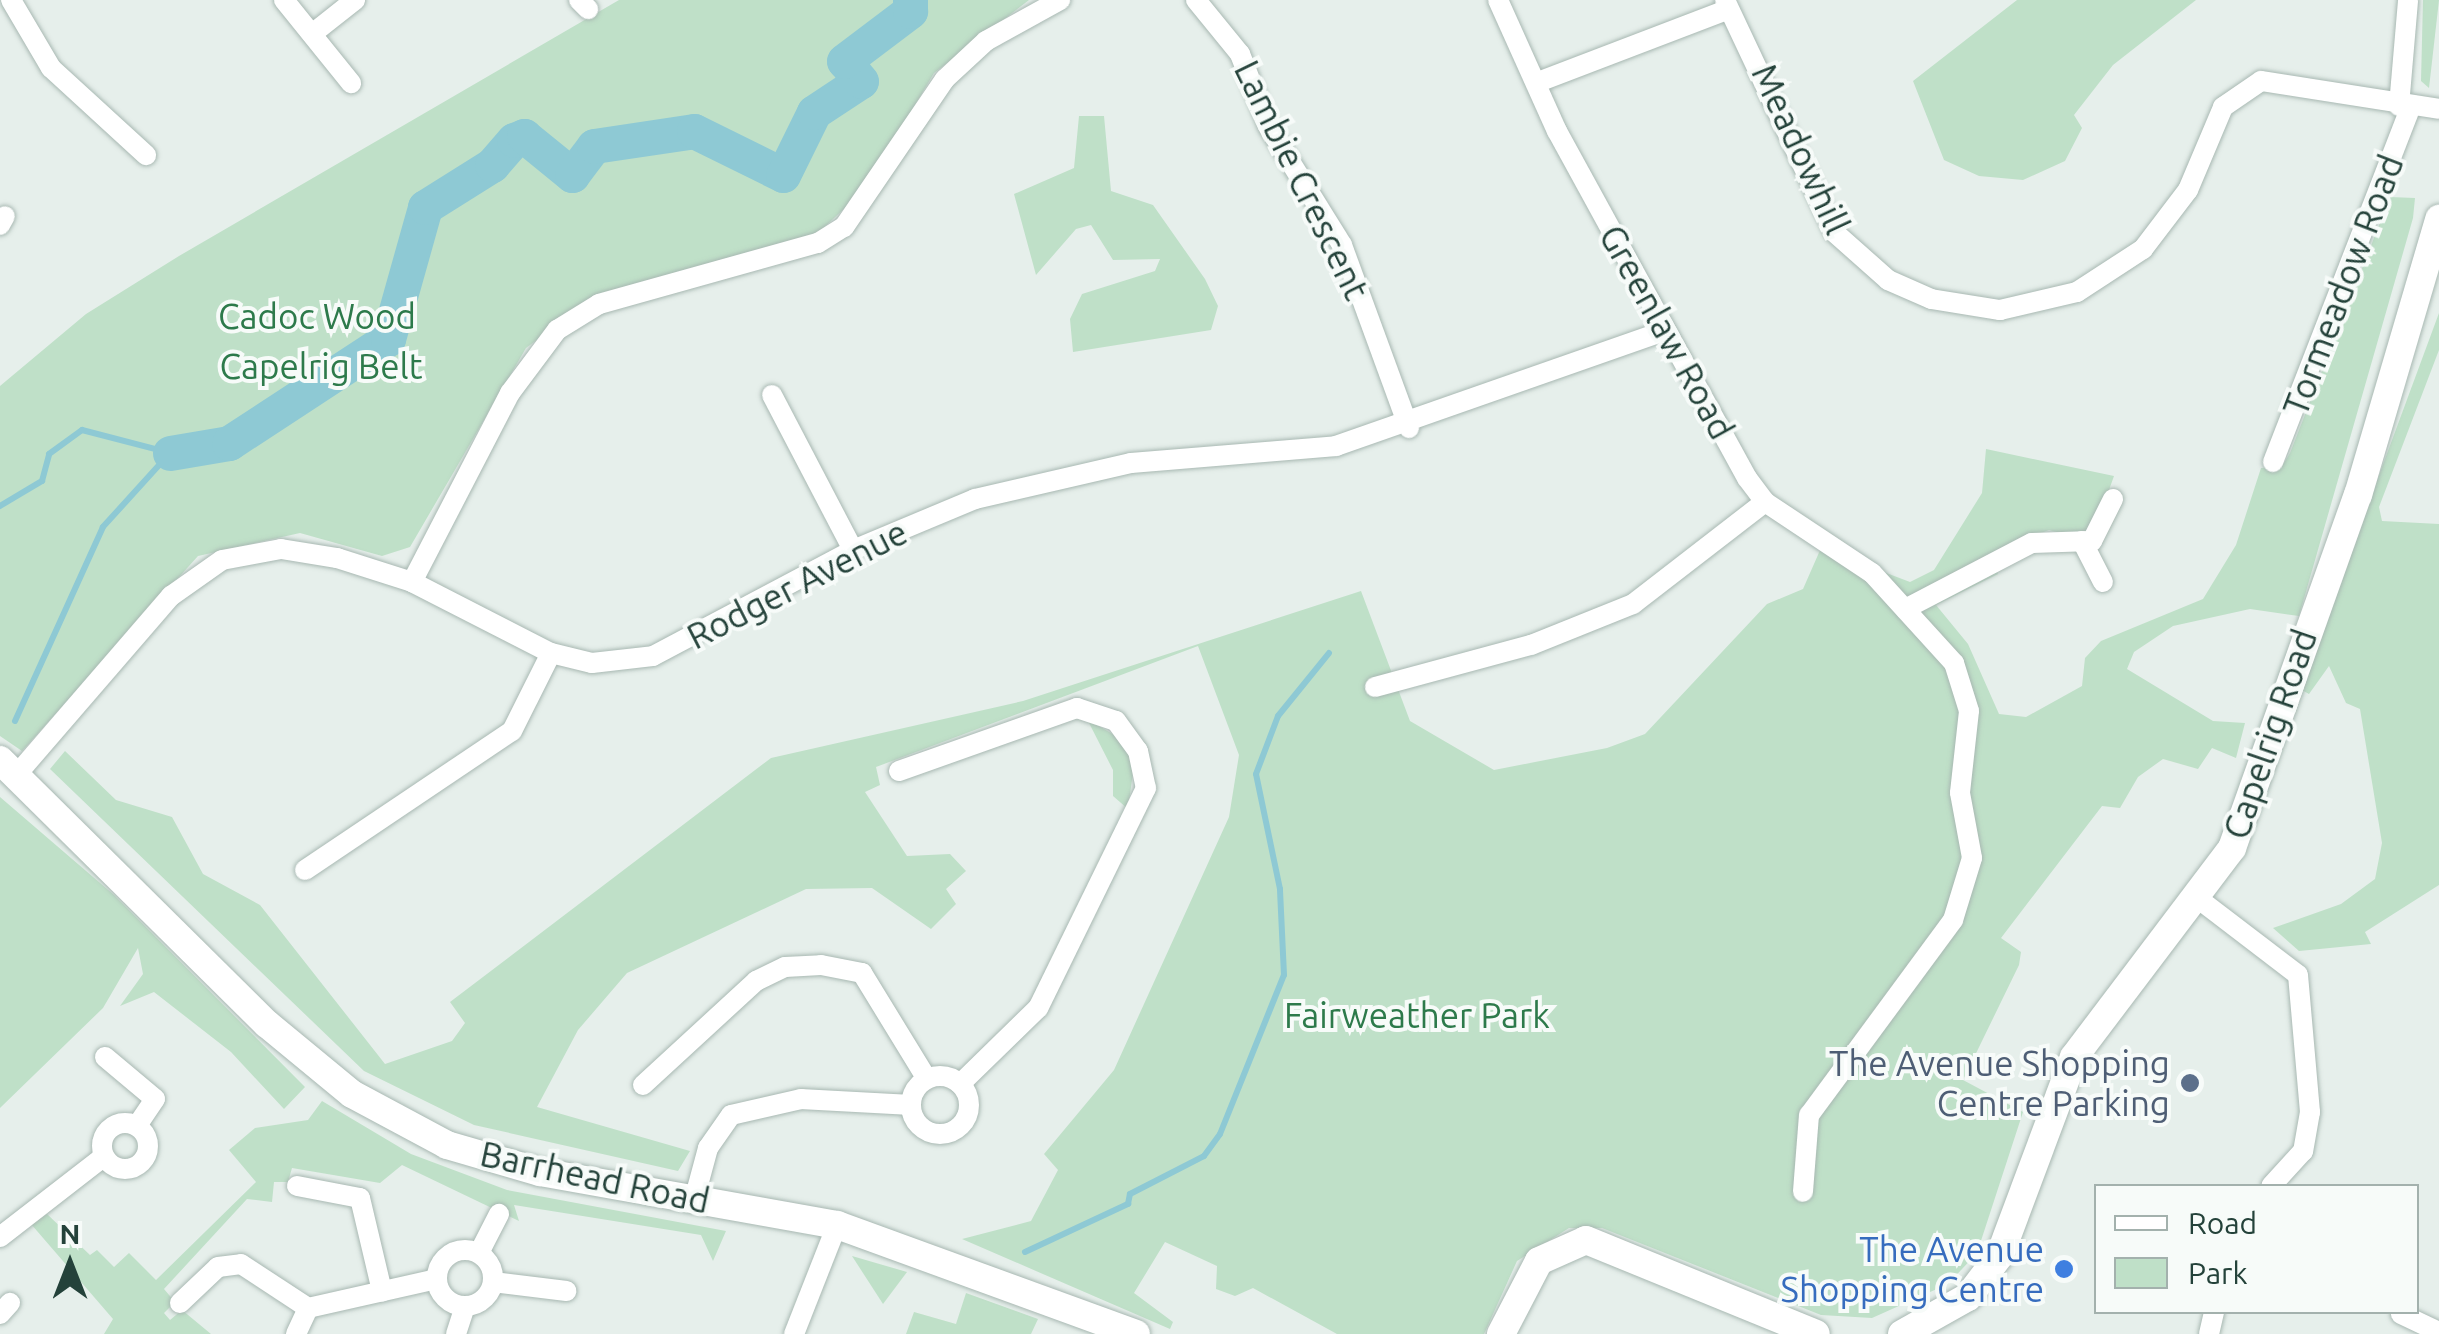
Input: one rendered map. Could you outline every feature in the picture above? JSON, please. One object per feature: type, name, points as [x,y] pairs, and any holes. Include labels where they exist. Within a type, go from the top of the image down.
[{"type":"street","points":[[11,0],[50,68],[146,155]]},
{"type":"street","points":[[284,0],[351,83]]},
{"type":"street","points":[[312,34],[354,0]]},
{"type":"street","points":[[412,582],[510,393],[557,330],[599,304],[818,242],[844,227],[945,79],[986,41],[1060,0]]},
{"type":"street","name":"Lambie Crescent","points":[[1196,0],[1240,54],[1268,126],[1342,244],[1408,428]]},
{"type":"street","name":"Greenlaw Road","points":[[1498,0],[1664,331],[1765,502],[1872,573],[1954,663],[1969,712],[1960,792],[1972,858],[1953,920],[1809,1115],[1803,1192]]},
{"type":"street","name":"Tormeadow Road","points":[[2273,462],[2405,106],[2408,0]]},
{"type":"street","points":[[1538,82],[1726,5]]},
{"type":"street","name":"Meadowhill","points":[[1726,5],[1752,45],[1834,232],[1902,286],[2000,310],[2077,292],[2143,249],[2188,190],[2238,92],[2282,82],[2439,109]]},
{"type":"street","name":"Capelrig Road","points":[[1902,1334],[1968,1297],[2000,1255],[2074,1057],[2232,848],[2358,494],[2439,219]]},
{"type":"street","name":"Rodger Avenue","points":[[9,766],[171,596],[222,560],[281,549],[412,582],[551,653],[592,663],[653,656],[854,550],[1040,480],[1336,446],[1408,428],[1664,331]]},
{"type":"street","points":[[772,395],[854,550]]},
{"type":"street","points":[[1904,609],[2032,542],[2082,541],[2105,526],[2113,500]]},
{"type":"street","points":[[1376,687],[1531,645],[1633,604],[1765,502]]},
{"type":"street","points":[[2082,541],[2104,582]]},
{"type":"street","points":[[305,870],[512,731],[551,653]]},
{"type":"street","points":[[912,772],[1077,708],[1116,721],[1138,751],[1146,788],[1038,1008],[960,1084]]},
{"type":"street","name":"Barrhead Road","points":[[9,766],[267,1024],[352,1094],[447,1144],[694,1200],[836,1225],[1136,1334]]},
{"type":"street","points":[[2196,898],[2298,975],[2310,1112],[2304,1151],[2273,1184]]},
{"type":"street","points":[[643,1086],[756,981],[784,967],[821,965],[862,974],[927,1079],[960,1084]]},
{"type":"street","points":[[0,1237],[104,1158],[108,1130],[137,1126],[154,1100],[105,1057]]},
{"type":"street","points":[[912,1105],[927,1079]]},
{"type":"street","points":[[912,1105],[924,1129],[952,1132],[969,1110],[960,1084]]},
{"type":"street","points":[[694,1200],[708,1148],[730,1115],[801,1099],[912,1105]]},
{"type":"street","points":[[104,1158],[118,1168],[139,1165],[148,1145],[137,1126]]},
{"type":"street","points":[[297,1186],[360,1198],[382,1291]]},
{"type":"street","points":[[479,1253],[499,1214]]},
{"type":"street","points":[[794,1334],[836,1225]]},
{"type":"street","points":[[1501,1334],[1539,1261],[1586,1240],[1816,1334]]},
{"type":"street","points":[[464,1306],[442,1294],[437,1279],[446,1256],[479,1253]]},
{"type":"street","points":[[479,1253],[493,1282]]},
{"type":"street","points":[[180,1302],[218,1266],[241,1264],[308,1308],[437,1279]]},
{"type":"street","points":[[456,1334],[464,1306],[493,1282],[566,1290]]},
{"type":"street","points":[[296,1334],[308,1308]]},
{"type":"street","points":[[2401,1314],[2439,1332]]},
{"type":"green space","name":"Cadoc Wood","points":[[619,0],[1029,0],[934,73],[865,189],[815,236],[594,297],[526,348],[410,547],[382,556],[300,533],[198,556],[22,751],[0,736],[0,386],[86,314],[179,256]]},
{"type":"green space","points":[[2017,0],[2196,0],[2113,65],[2074,115],[2082,128],[2065,161],[2023,180],[1979,176],[1944,160],[1913,81]]},
{"type":"green space","points":[[2423,0],[2439,0],[2429,88],[2421,81]]},
{"type":"green space","points":[[1079,116],[1104,116],[1111,191],[1153,205],[1205,279],[1218,306],[1211,330],[1073,352],[1070,319],[1082,294],[1155,271],[1160,259],[1113,260],[1091,225],[1076,229],[1036,275],[1014,194],[1074,168]]},
{"type":"green space","name":"Fairweather Park","points":[[2390,197],[2415,198],[2413,218],[2299,616],[2250,609],[2173,626],[2134,652],[2127,669],[2213,721],[2245,723],[2236,758],[2212,748],[2198,769],[2163,759],[2138,777],[2120,808],[2102,806],[2001,938],[2021,952],[2019,965],[1963,1080],[2023,1112],[1977,1253],[1948,1284],[1872,1318],[1821,1315],[1602,1228],[1569,1228],[1517,1261],[1484,1334],[1337,1334],[1253,1288],[1235,1296],[1216,1289],[1217,1266],[1165,1242],[1134,1293],[1173,1322],[1170,1329],[962,1239],[1031,1221],[1058,1170],[1044,1154],[1114,1070],[1229,817],[1239,755],[1198,646],[876,767],[880,785],[865,792],[907,856],[950,854],[966,871],[946,889],[956,904],[931,929],[872,888],[806,889],[627,973],[578,1030],[537,1107],[690,1151],[678,1171],[474,1125],[364,1071],[50,769],[65,751],[116,800],[172,817],[203,874],[260,905],[385,1064],[452,1041],[465,1023],[450,1002],[771,758],[1023,701],[1361,591],[1410,721],[1494,770],[1607,748],[1645,734],[1767,604],[1803,589],[1821,548],[1910,582],[1934,570],[1982,493],[1986,449],[2114,476],[2095,529],[2074,537],[2049,530],[2015,543],[1992,559],[1998,574],[1936,605],[1968,644],[1999,714],[2026,717],[2082,686],[2085,658],[2101,641],[2203,599],[2236,545],[2261,468],[2281,468],[2290,453]]},
{"type":"green space","points":[[2439,313],[2439,350],[2379,507],[2382,521],[2439,524],[2439,885],[2365,932],[2371,944],[2299,951],[2273,928],[2341,904],[2375,879],[2382,843],[2360,709],[2346,703],[2329,666],[2309,694],[2300,689]]},
{"type":"green space","points":[[1087,719],[1121,739],[1134,765],[1128,809],[1113,796],[1113,770]]},
{"type":"green space","points":[[0,797],[114,895],[305,1087],[284,1109],[231,1052],[154,992],[120,1006],[143,974],[138,948],[103,1008],[0,1108]]},
{"type":"green space","points":[[322,1101],[411,1154],[507,1190],[726,1231],[713,1261],[701,1235],[514,1205],[519,1221],[402,1165],[380,1183],[292,1168],[288,1182],[274,1182],[272,1202],[247,1199],[164,1289],[175,1302],[164,1313],[170,1320],[182,1310],[211,1334],[104,1334],[113,1319],[31,1224],[47,1214],[90,1255],[97,1250],[114,1267],[129,1253],[156,1280],[256,1182],[229,1150],[255,1128],[308,1120]]},
{"type":"green space","points":[[852,1256],[907,1272],[883,1304]]},
{"type":"green space","points":[[966,1293],[1038,1319],[1031,1334],[906,1334],[914,1312],[956,1324]]},
{"type":"waterway","points":[[170,453],[229,443],[388,339],[425,207],[492,165],[514,140],[524,136],[572,175],[594,146],[694,131],[783,175],[814,112],[861,81],[844,61],[910,11],[910,0]]},
{"type":"waterway","points":[[0,506],[42,481],[49,454],[82,430],[170,453],[103,527],[15,721]]},
{"type":"waterway","points":[[1025,1252],[1128,1204],[1130,1194],[1204,1156],[1220,1134],[1284,975],[1280,889],[1256,774],[1278,716],[1329,653]]},
{"type":"place","name":"The Avenue Shopping Centre Parking","points":[[2190,1083]]},
{"type":"place","name":"The Avenue Shopping Centre","points":[[2064,1269]]},
{"type":"park label","name":"Capelrig Belt","points":[[321,366]]}]
